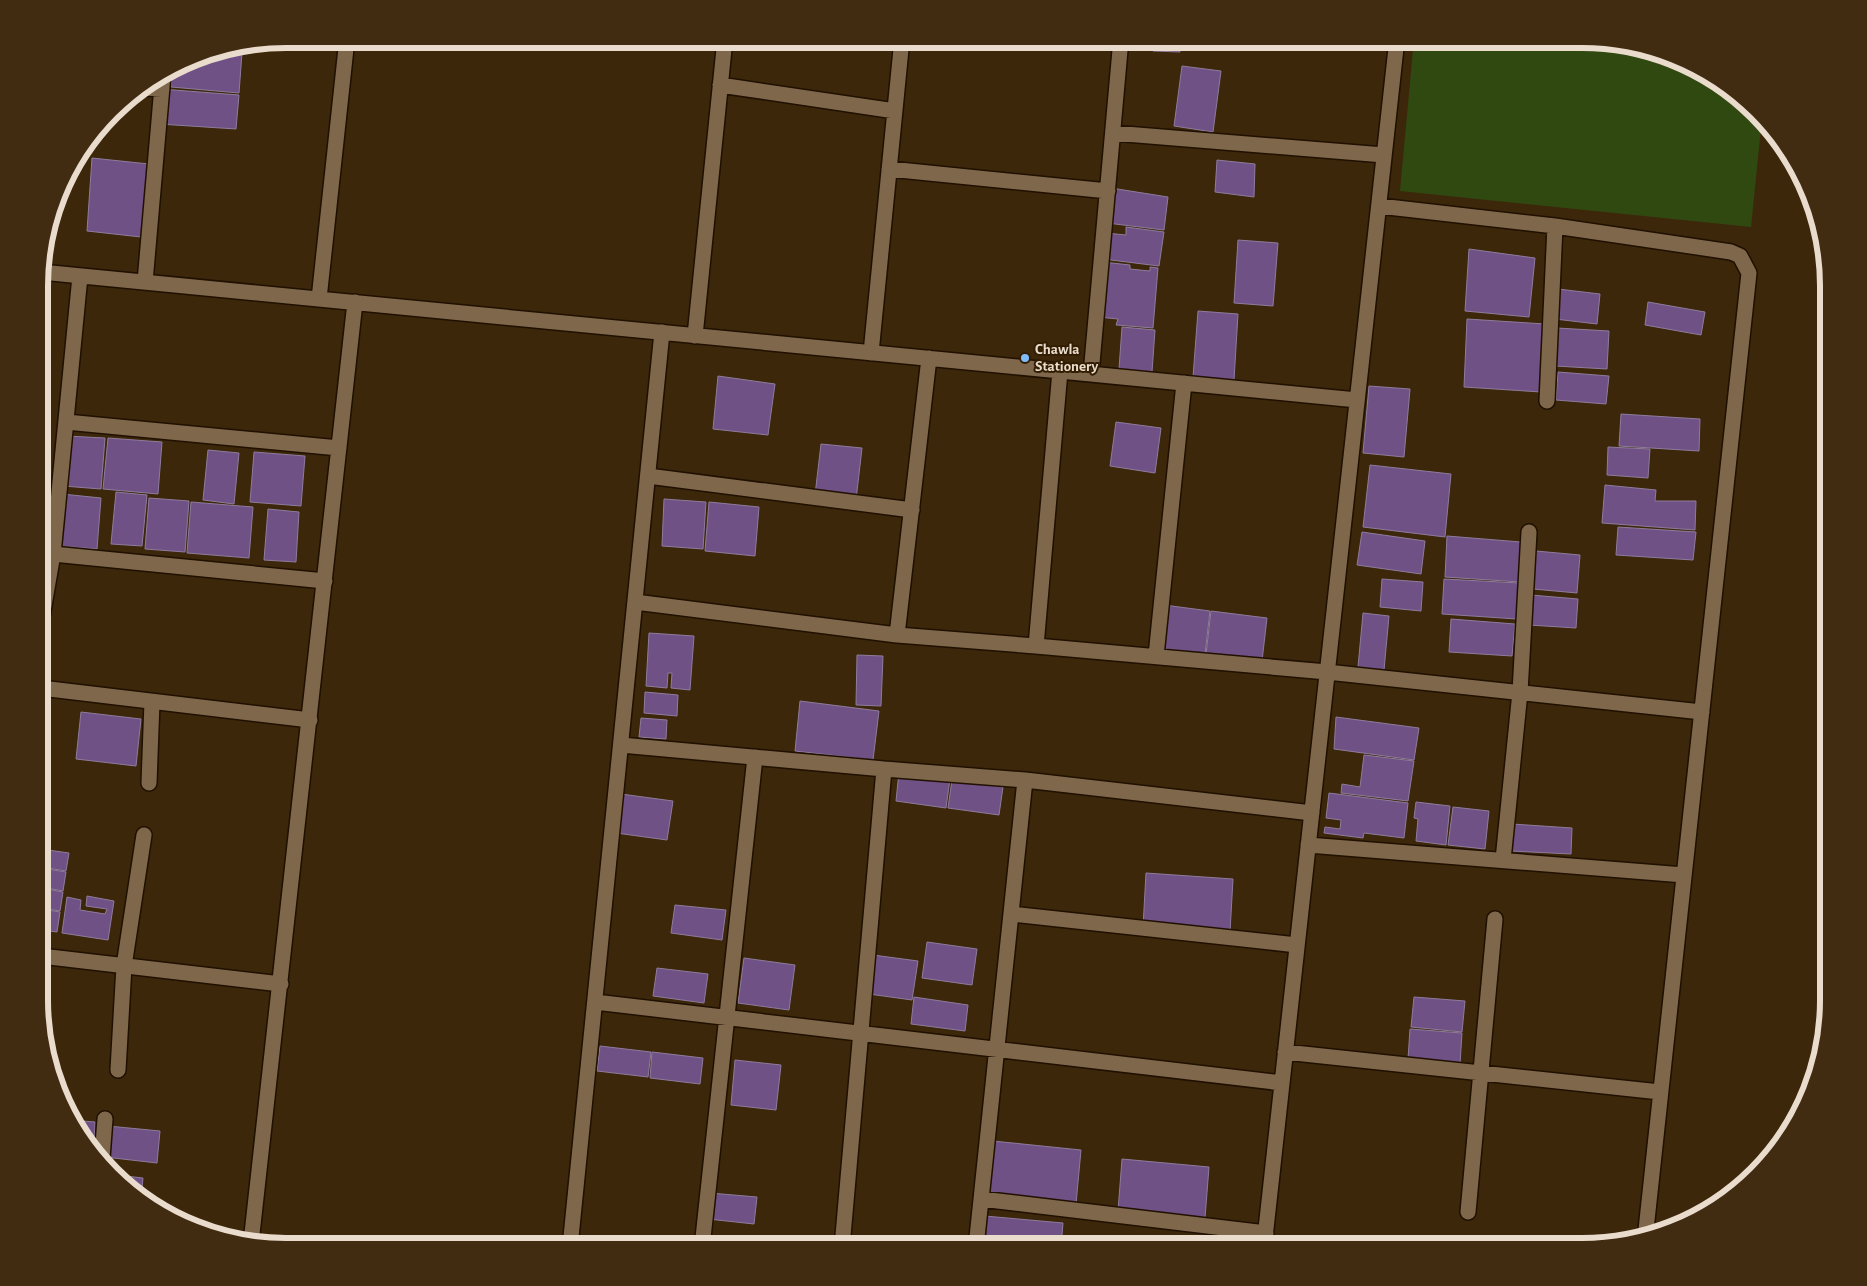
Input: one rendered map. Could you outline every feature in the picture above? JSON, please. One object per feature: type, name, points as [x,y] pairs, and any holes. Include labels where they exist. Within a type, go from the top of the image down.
[{"type":"street","points":[[319,299],[342,48]]},
{"type":"street","points":[[695,336],[724,48]]},
{"type":"street","points":[[871,353],[901,48]]},
{"type":"street","points":[[1091,374],[1120,48]]},
{"type":"street","points":[[1265,1238],[1396,48]]},
{"type":"street","points":[[144,282],[162,82]]},
{"type":"street","points":[[720,85],[896,111]]},
{"type":"street","points":[[1113,133],[1384,155]]},
{"type":"street","points":[[889,169],[1108,190]]},
{"type":"street","points":[[1379,206],[1555,226],[1731,252],[1740,256],[1749,274],[1646,1229]]},
{"type":"street","points":[[1548,401],[1555,226]]},
{"type":"street","points":[[48,273],[1357,400]]},
{"type":"street","points":[[48,583],[53,554],[80,276]]},
{"type":"street","points":[[248,1235],[281,984],[355,302]]},
{"type":"street","points":[[571,1238],[662,332]]},
{"type":"street","points":[[897,635],[929,358]]},
{"type":"street","points":[[1036,646],[1060,371]]},
{"type":"street","points":[[1156,656],[1184,383]]},
{"type":"street","points":[[66,422],[339,448]]},
{"type":"street","points":[[648,476],[912,510]]},
{"type":"street","points":[[1503,860],[1520,692],[1529,532]]},
{"type":"street","points":[[53,554],[325,581]]},
{"type":"street","points":[[635,602],[897,635],[1327,672],[1702,712]]},
{"type":"street","points":[[48,689],[310,720]]},
{"type":"street","points":[[149,783],[152,702]]},
{"type":"street","points":[[621,745],[1025,780],[1312,813]]},
{"type":"street","points":[[703,1238],[755,757]]},
{"type":"street","points":[[843,1238],[884,769]]},
{"type":"street","points":[[977,1238],[1025,780]]},
{"type":"street","points":[[118,1070],[124,966],[144,835]]},
{"type":"street","points":[[1308,845],[1684,875]]},
{"type":"street","points":[[1011,914],[1297,945]]},
{"type":"street","points":[[1468,1212],[1495,919]]},
{"type":"street","points":[[48,957],[281,984]]},
{"type":"street","points":[[595,1002],[1282,1083]]},
{"type":"street","points":[[1285,1052],[1660,1092]]},
{"type":"street","points":[[102,1152],[105,1119]]},
{"type":"street","points":[[981,1199],[1251,1238]]},
{"type":"green space","points":[[1413,48],[1597,48],[1628,52],[1658,60],[1700,79],[1750,117],[1761,130],[1751,227],[1400,191]]},
{"type":"building","points":[[1153,48],[1180,48],[1180,52],[1153,51]]},
{"type":"building","points":[[242,53],[239,93],[171,87],[172,76],[180,72],[209,60]]},
{"type":"building","points":[[1182,66],[1221,71],[1213,132],[1174,126]]},
{"type":"building","points":[[161,89],[239,95],[236,129],[159,124]]},
{"type":"building","points":[[92,158],[149,164],[141,237],[87,231]]},
{"type":"building","points":[[1217,160],[1255,164],[1254,197],[1215,192]]},
{"type":"building","points":[[1111,188],[1168,197],[1164,230],[1107,223]]},
{"type":"building","points":[[1126,227],[1164,232],[1159,266],[1103,259],[1106,233],[1126,235]]},
{"type":"building","points":[[1238,240],[1278,243],[1273,306],[1234,303]]},
{"type":"building","points":[[1469,249],[1535,258],[1529,317],[1465,311]]},
{"type":"building","points":[[1103,262],[1130,265],[1130,269],[1150,271],[1150,267],[1158,268],[1153,328],[1116,325],[1118,319],[1098,317]]},
{"type":"building","points":[[1558,289],[1600,294],[1597,324],[1555,319]]},
{"type":"building","points":[[1648,302],[1705,312],[1701,335],[1645,325]]},
{"type":"building","points":[[1198,311],[1238,314],[1234,380],[1193,377]]},
{"type":"building","points":[[1467,319],[1545,324],[1541,392],[1464,387]]},
{"type":"building","points":[[1122,327],[1155,330],[1152,372],[1119,369]]},
{"type":"building","points":[[1557,328],[1609,331],[1607,369],[1555,366]]},
{"type":"building","points":[[1558,372],[1609,376],[1606,404],[1556,400]]},
{"type":"building","points":[[718,376],[775,384],[768,435],[713,429]]},
{"type":"building","points":[[1369,386],[1410,389],[1404,457],[1363,453]]},
{"type":"building","points":[[1621,414],[1700,419],[1699,451],[1619,446]]},
{"type":"building","points":[[1116,422],[1161,428],[1155,473],[1110,466]]},
{"type":"building","points":[[67,436],[105,438],[101,489],[63,486]]},
{"type":"building","points":[[108,438],[162,442],[158,494],[103,489]]},
{"type":"building","points":[[821,444],[862,448],[856,500],[845,498],[845,494],[837,493],[815,495]]},
{"type":"building","points":[[1608,447],[1650,449],[1648,478],[1607,475]]},
{"type":"building","points":[[208,450],[239,453],[234,504],[203,500]]},
{"type":"building","points":[[254,452],[305,456],[301,506],[250,502]]},
{"type":"building","points":[[1370,465],[1451,474],[1445,537],[1363,527]]},
{"type":"building","points":[[1605,485],[1656,490],[1655,501],[1696,501],[1695,530],[1602,523]]},
{"type":"building","points":[[116,492],[147,495],[142,546],[111,544]]},
{"type":"building","points":[[62,494],[101,498],[97,549],[59,546]]},
{"type":"building","points":[[149,498],[189,501],[185,552],[145,549]]},
{"type":"building","points":[[664,499],[706,502],[703,549],[662,546]]},
{"type":"building","points":[[191,502],[253,507],[249,558],[187,553]]},
{"type":"building","points":[[709,502],[759,507],[755,556],[705,551]]},
{"type":"building","points":[[268,509],[299,512],[296,562],[264,560]]},
{"type":"building","points":[[1618,527],[1696,532],[1693,560],[1616,555]]},
{"type":"building","points":[[1362,532],[1425,541],[1421,574],[1357,565]]},
{"type":"building","points":[[1447,536],[1521,542],[1520,582],[1445,577]]},
{"type":"building","points":[[1536,551],[1580,555],[1577,593],[1533,589]]},
{"type":"building","points":[[1382,579],[1423,582],[1421,611],[1380,607]]},
{"type":"building","points":[[1444,579],[1519,583],[1517,619],[1442,614]]},
{"type":"building","points":[[1531,595],[1578,599],[1576,628],[1529,625]]},
{"type":"building","points":[[1164,605],[1210,611],[1205,654],[1158,648]]},
{"type":"building","points":[[1211,611],[1267,618],[1262,661],[1206,654]]},
{"type":"building","points":[[1363,613],[1389,616],[1384,670],[1358,667]]},
{"type":"building","points":[[1451,619],[1515,624],[1512,656],[1449,652]]},
{"type":"building","points":[[649,633],[694,636],[690,690],[671,688],[672,673],[668,673],[667,688],[646,686]]},
{"type":"building","points":[[857,655],[883,656],[881,706],[856,705]]},
{"type":"building","points":[[645,692],[678,695],[677,716],[644,713]]},
{"type":"building","points":[[800,701],[879,711],[873,760],[795,751]]},
{"type":"building","points":[[81,712],[141,719],[136,766],[76,759]]},
{"type":"building","points":[[1336,717],[1419,728],[1414,760],[1334,749]]},
{"type":"building","points":[[641,718],[667,720],[666,739],[639,737]]},
{"type":"building","points":[[1364,755],[1414,761],[1408,801],[1341,793],[1342,784],[1360,787]]},
{"type":"building","points":[[899,772],[950,779],[946,808],[896,801]]},
{"type":"building","points":[[952,780],[1003,787],[999,815],[948,808]]},
{"type":"building","points":[[1329,793],[1408,803],[1404,838],[1364,833],[1363,838],[1324,833],[1325,827],[1340,829],[1341,820],[1326,818]]},
{"type":"building","points":[[621,794],[673,801],[667,840],[616,833]]},
{"type":"building","points":[[1416,802],[1450,806],[1446,845],[1416,841],[1418,819],[1414,818]]},
{"type":"building","points":[[1453,807],[1489,811],[1485,849],[1448,845]]},
{"type":"building","points":[[1512,824],[1572,828],[1571,854],[1511,851]]},
{"type":"building","points":[[48,850],[69,853],[66,871],[48,868]]},
{"type":"building","points":[[48,869],[66,872],[63,891],[48,888]]},
{"type":"building","points":[[1146,873],[1233,879],[1230,932],[1143,927]]},
{"type":"building","points":[[48,889],[63,892],[60,911],[48,909]]},
{"type":"building","points":[[87,896],[114,901],[108,940],[62,933],[67,897],[81,900],[80,910],[105,914],[107,909],[86,906]]},
{"type":"building","points":[[675,905],[726,910],[722,940],[671,933]]},
{"type":"building","points":[[48,910],[60,912],[57,932],[48,931]]},
{"type":"building","points":[[927,942],[977,949],[972,985],[922,978]]},
{"type":"building","points":[[873,955],[918,961],[912,1000],[869,994]]},
{"type":"building","points":[[744,958],[795,965],[789,1010],[738,1003]]},
{"type":"building","points":[[657,968],[708,974],[704,1003],[653,996]]},
{"type":"building","points":[[914,997],[968,1005],[965,1031],[911,1024]]},
{"type":"building","points":[[1414,997],[1465,1001],[1462,1032],[1411,1027]]},
{"type":"building","points":[[1410,1029],[1462,1033],[1460,1064],[1408,1059]]},
{"type":"building","points":[[600,1046],[651,1052],[648,1077],[597,1071]]},
{"type":"building","points":[[652,1052],[703,1058],[700,1084],[650,1078]]},
{"type":"building","points":[[735,1060],[781,1065],[776,1110],[731,1105]]},
{"type":"building","points":[[80,1121],[95,1122],[94,1141]]},
{"type":"building","points":[[108,1126],[160,1131],[157,1163],[107,1157],[105,1155]]},
{"type":"building","points":[[993,1141],[1081,1150],[1076,1204],[988,1196]]},
{"type":"building","points":[[1122,1159],[1209,1167],[1205,1218],[1118,1211]]},
{"type":"building","points":[[125,1176],[143,1178],[142,1190]]},
{"type":"building","points":[[710,1193],[757,1197],[754,1224],[708,1219]]},
{"type":"building","points":[[985,1216],[1063,1223],[1062,1238],[983,1238]]},
{"type":"place","name":"Chawla Stationery","points":[[1025,358]]}]
